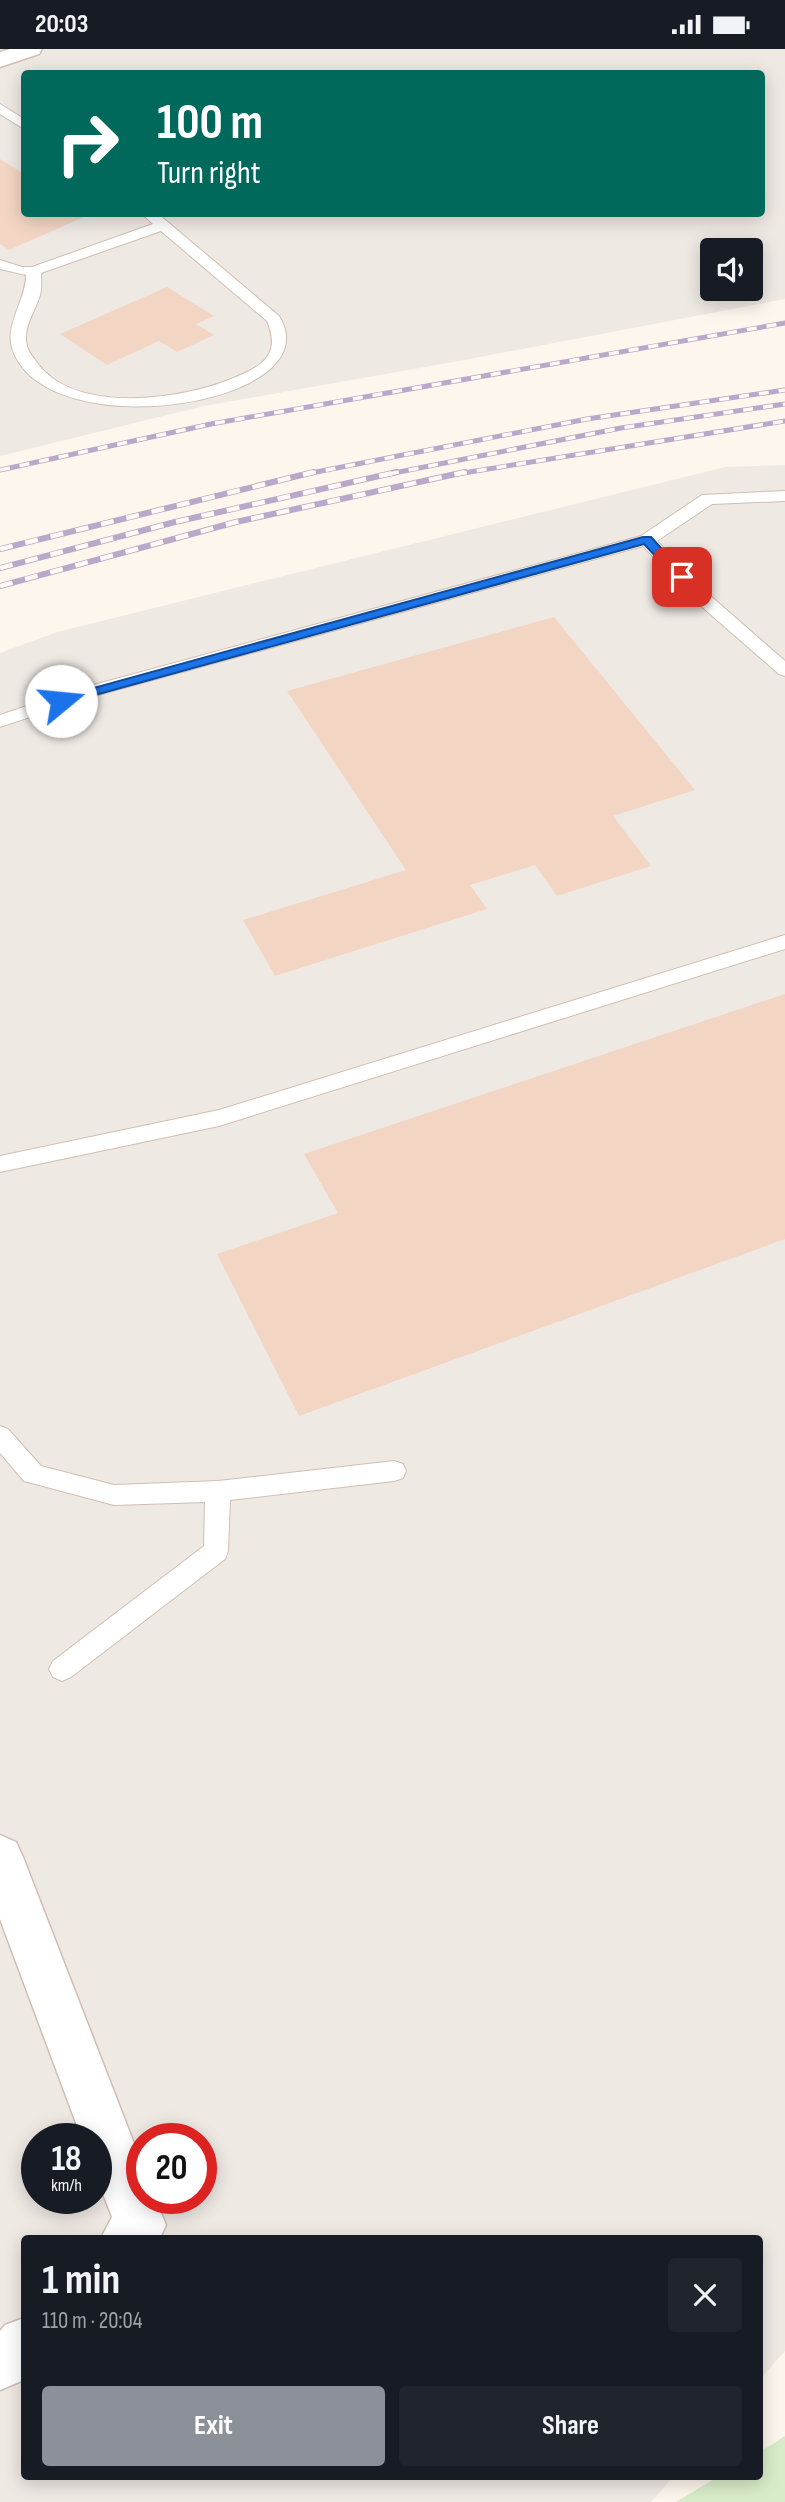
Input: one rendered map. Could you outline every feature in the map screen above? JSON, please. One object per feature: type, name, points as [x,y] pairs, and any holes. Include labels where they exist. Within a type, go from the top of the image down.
[{"type":"street","points":[[0,60],[31,49]]},
{"type":"street","points":[[0,1857],[140,2225],[130,2235]]},
{"type":"street","points":[[0,2364],[10,2359],[21,2347]]},
{"type":"lane","points":[[0,108],[21,123]]},
{"type":"lane","points":[[34,271],[33,292],[19,331],[22,353],[55,387],[77,395],[135,403],[190,397],[241,381],[273,361],[280,347],[281,332],[274,319],[152,217]]},
{"type":"lane","points":[[0,264],[21,271],[34,271],[162,226]]},
{"type":"lane","points":[[0,721],[81,694],[647,540],[708,499],[785,496]]},
{"type":"lane","points":[[647,540],[700,596],[785,670]]},
{"type":"lane","points":[[0,1164],[219,1118],[785,942]]},
{"type":"lane","points":[[0,1436],[33,1473],[114,1495],[218,1491],[394,1471]]},
{"type":"lane","points":[[62,1669],[216,1551],[218,1491]]},
{"type":"shaded area","points":[[0,49],[785,49],[785,299],[204,406],[0,456]]},
{"type":"shaded area","points":[[785,465],[785,2351],[763,2376],[763,2235],[21,2235],[21,2480],[670,2480],[651,2502],[0,2502],[0,653],[57,632],[725,467]]},
{"type":"green space","points":[[785,2436],[785,2502],[676,2502],[712,2480],[763,2480],[763,2450]]},
{"type":"building","points":[[0,159],[21,172],[21,217],[84,217],[9,250],[0,244]]},
{"type":"building","points":[[167,287],[214,316],[196,324],[214,335],[177,352],[159,341],[107,365],[60,334]]},
{"type":"building","points":[[554,617],[695,790],[613,816],[651,866],[557,896],[535,865],[470,885],[487,909],[275,976],[243,920],[406,870],[287,691]]},
{"type":"building","points":[[785,994],[785,1239],[299,1416],[217,1254],[338,1213],[304,1154]]},
{"type":"railway","points":[[0,470],[211,424],[785,323]]},
{"type":"railway","points":[[306,474],[587,419],[785,390]]},
{"type":"railway","points":[[389,474],[621,428],[785,404]]},
{"type":"railway","points":[[457,474],[785,421]]},
{"type":"railway","points":[[0,549],[314,472]]},
{"type":"railway","points":[[0,568],[175,522],[397,472]]},
{"type":"railway","points":[[0,586],[236,522],[465,472]]},
{"type":"route","points":[[61,701],[647,540],[682,577]]}]
